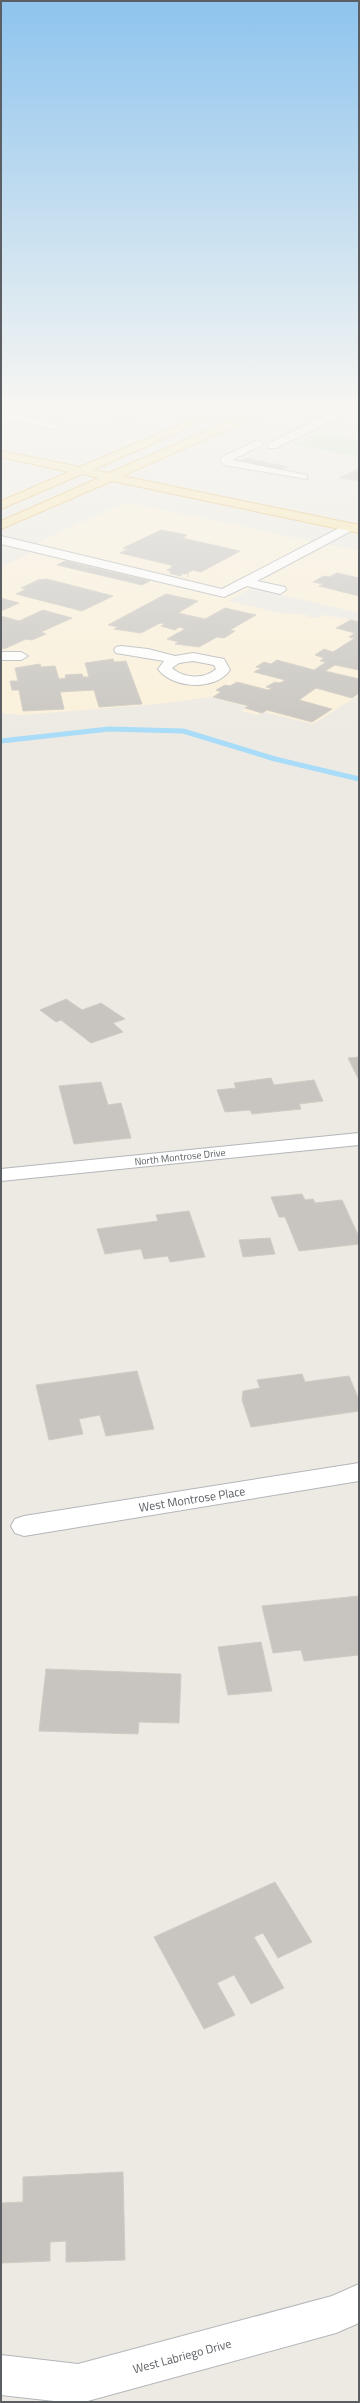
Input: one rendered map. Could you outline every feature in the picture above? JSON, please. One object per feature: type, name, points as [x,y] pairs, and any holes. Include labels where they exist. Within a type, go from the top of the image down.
[{"type":"main road","points":[[1,525],[21,516]]},
{"type":"main road","points":[[297,516],[354,528]]},
{"type":"street","points":[[1,540],[224,593],[354,528]]},
{"type":"street","points":[[96,555],[128,563],[171,568]]},
{"type":"street","points":[[189,572],[212,577]]},
{"type":"street","points":[[245,582],[280,590]]},
{"type":"street","points":[[121,650],[148,653],[175,660]]},
{"type":"street","points":[[1,656],[21,656]]},
{"type":"street","name":"North Montrose Drive","points":[[1,1175],[359,1139]]},
{"type":"street","name":"West Montrose Place","points":[[24,1526],[359,1472]]},
{"type":"street","name":"West Labriego Drive","points":[[1,2375],[78,2384],[336,2314],[359,2303]]},
{"type":"shaded area","points":[[95,516],[193,516],[359,551],[359,613],[252,588],[228,601],[279,613],[308,615],[307,617],[317,618],[323,615],[359,621],[359,695],[313,724],[264,712],[257,715],[241,711],[247,707],[211,697],[158,704],[22,715],[1,713],[1,567],[31,553],[22,550]]},
{"type":"building","points":[[161,530],[187,535],[182,538],[240,551],[201,572],[193,570],[185,574],[167,570],[175,566],[120,553],[128,549],[123,548]]},
{"type":"building","points":[[65,561],[150,581],[142,585],[57,565]]},
{"type":"building","points":[[337,573],[359,578],[359,596],[319,586],[323,584],[313,582],[324,576],[329,577]]},
{"type":"building","points":[[47,579],[113,596],[82,611],[16,594],[26,589],[21,588],[38,580]]},
{"type":"building","points":[[166,594],[198,601],[178,613],[205,619],[225,608],[256,615],[230,630],[235,631],[224,638],[217,637],[199,647],[175,644],[179,642],[167,639],[185,629],[179,627],[175,630],[161,626],[165,624],[160,623],[141,633],[114,629],[118,627],[108,625]]},
{"type":"building","points":[[1,598],[19,603],[1,611]]},
{"type":"building","points":[[43,610],[72,618],[41,632],[46,634],[32,640],[26,639],[4,649],[1,648],[1,616],[19,621]]},
{"type":"building","points":[[351,620],[359,622],[359,670],[335,665],[325,671],[359,679],[359,693],[352,698],[316,688],[299,700],[332,709],[312,722],[267,710],[262,713],[245,708],[249,706],[213,697],[221,692],[216,690],[225,685],[230,686],[237,682],[268,690],[272,688],[266,687],[275,682],[280,683],[285,680],[254,672],[261,668],[256,667],[264,662],[271,664],[277,660],[314,670],[326,662],[320,661],[324,658],[315,655],[324,649],[333,652],[355,638],[349,637],[355,633],[336,628]]},
{"type":"building","points":[[113,659],[114,662],[126,661],[142,704],[99,707],[94,690],[60,692],[64,709],[23,711],[19,690],[12,690],[10,681],[18,681],[15,668],[40,664],[41,667],[55,666],[59,679],[66,678],[65,675],[82,674],[83,677],[89,677],[85,663]]},
{"type":"building","points":[[66,999],[82,1010],[101,1003],[125,1019],[113,1023],[123,1032],[91,1043],[61,1020],[56,1022],[40,1010]]},
{"type":"building","points":[[359,1057],[359,1080],[348,1058]]},
{"type":"building","points":[[271,1078],[274,1085],[314,1080],[323,1101],[299,1104],[301,1109],[252,1114],[250,1110],[225,1112],[217,1090],[236,1088],[234,1083]]},
{"type":"building","points":[[101,1082],[108,1105],[121,1103],[131,1138],[74,1144],[59,1086]]},
{"type":"building","points":[[302,1194],[305,1200],[313,1199],[315,1203],[342,1200],[359,1237],[359,1244],[299,1251],[285,1217],[279,1217],[271,1197]]},
{"type":"building","points":[[189,1211],[205,1257],[170,1262],[168,1256],[144,1259],[141,1249],[105,1254],[97,1229],[158,1221],[156,1215]]},
{"type":"building","points":[[270,1238],[275,1254],[243,1257],[239,1240]]},
{"type":"building","points":[[137,1371],[154,1429],[106,1436],[100,1415],[79,1419],[83,1434],[49,1440],[36,1385]]},
{"type":"building","points":[[302,1374],[305,1382],[349,1376],[359,1400],[359,1411],[251,1427],[242,1400],[243,1391],[260,1388],[257,1380]]},
{"type":"building","points":[[359,1596],[359,1655],[304,1661],[301,1650],[273,1653],[262,1606]]},
{"type":"building","points":[[261,1642],[272,1691],[228,1695],[218,1647]]},
{"type":"building","points":[[46,1669],[181,1674],[179,1723],[139,1722],[138,1734],[39,1731]]},
{"type":"building","points":[[275,1882],[312,1942],[278,1958],[263,1933],[254,1937],[284,1988],[251,2004],[234,1975],[217,1983],[235,2015],[204,2029],[154,1937]]},
{"type":"building","points":[[123,2172],[125,2260],[66,2262],[66,2241],[50,2242],[50,2261],[1,2263],[1,2203],[23,2202],[23,2177]]},
{"type":"waterway","points":[[1,741],[109,729],[183,731],[275,759],[359,779]]},
{"type":"tunnel","points":[[171,568],[189,572]]}]
